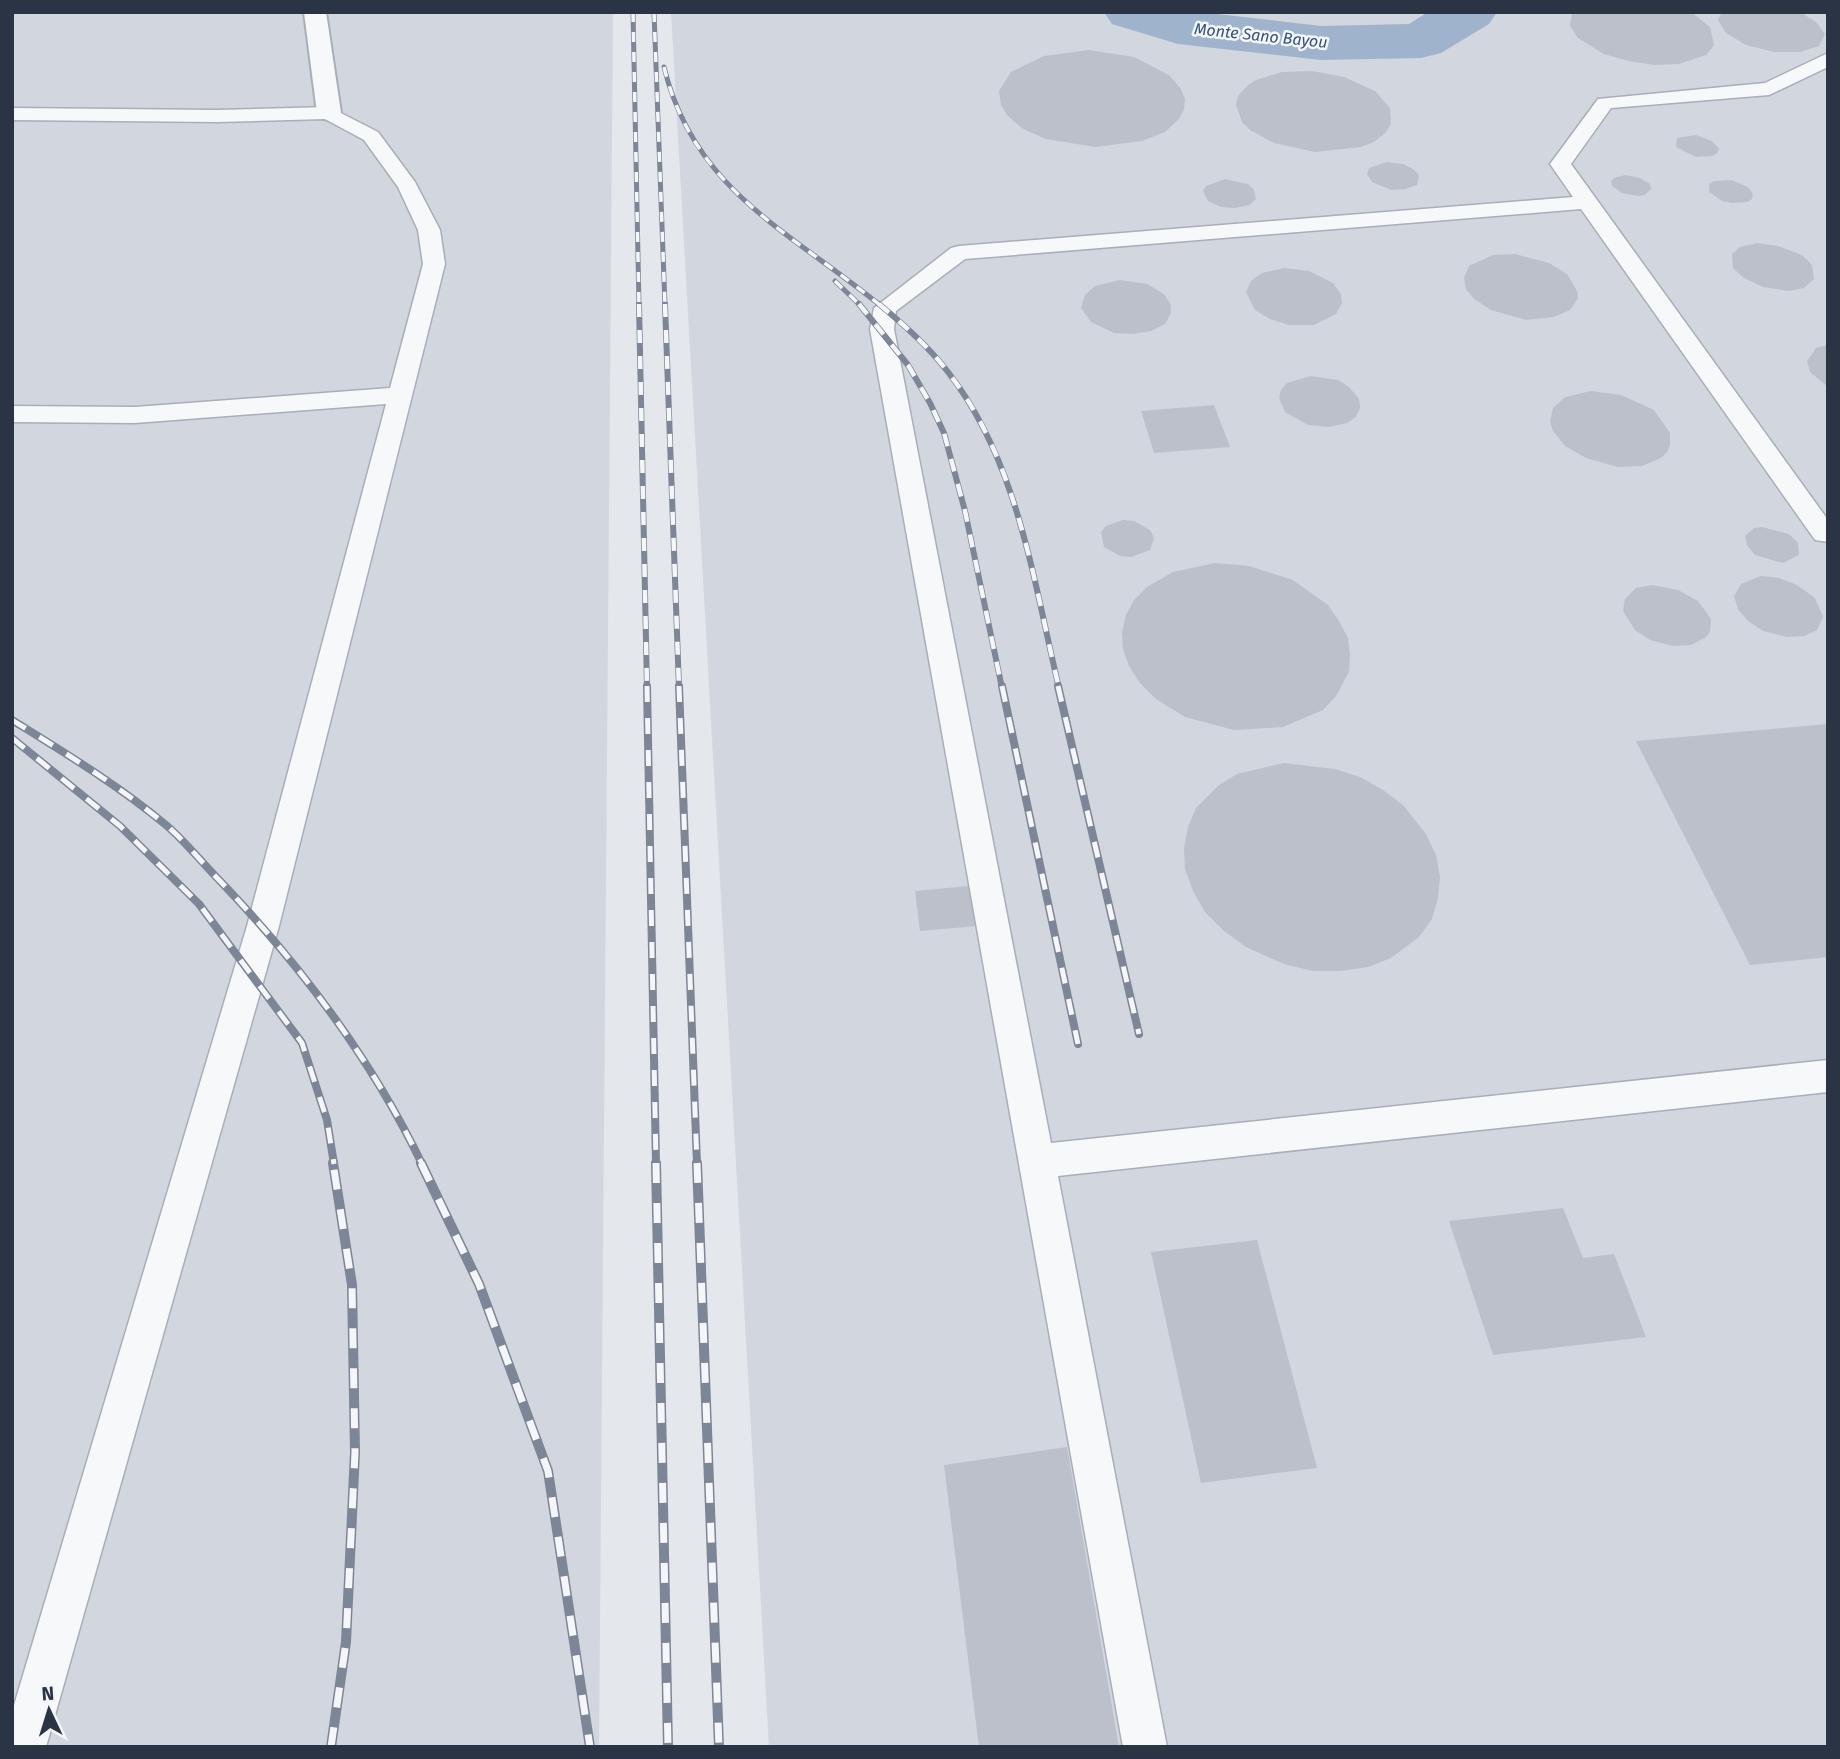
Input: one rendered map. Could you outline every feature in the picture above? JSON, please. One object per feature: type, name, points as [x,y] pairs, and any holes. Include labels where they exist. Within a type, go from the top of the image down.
[{"type":"street","points":[[315,12],[329,113]]},
{"type":"lane","points":[[1516,208],[1560,164],[1605,103],[1769,89],[1828,59]]},
{"type":"lane","points":[[12,114],[217,116],[329,113],[371,136],[408,186],[429,230],[435,264],[263,926],[24,1747]]},
{"type":"lane","points":[[1560,164],[1826,535]]},
{"type":"lane","points":[[1145,1747],[883,329],[885,308],[959,253],[1587,202]]},
{"type":"lane","points":[[12,414],[135,415],[401,396]]},
{"type":"lane","points":[[1037,1161],[1828,1076]]},
{"type":"shaded area","points":[[12,12],[613,12],[599,1747],[12,1747]]},
{"type":"shaded area","points":[[671,12],[1828,12],[1828,1747],[769,1747]]},
{"type":"building","points":[[1572,12],[1691,12],[1710,27],[1714,45],[1706,55],[1679,64],[1655,65],[1628,61],[1604,54],[1578,38],[1570,26]]},
{"type":"building","points":[[1722,12],[1800,12],[1816,22],[1825,34],[1819,46],[1800,52],[1774,52],[1746,45],[1726,33],[1718,20]]},
{"type":"building","points":[[1089,50],[1134,57],[1169,75],[1181,89],[1185,99],[1179,119],[1165,132],[1142,141],[1095,147],[1046,139],[1023,129],[1007,115],[1001,105],[999,91],[1011,72],[1044,56]]},
{"type":"building","points":[[1312,71],[1344,77],[1375,91],[1390,108],[1391,124],[1386,132],[1374,142],[1361,147],[1315,152],[1274,143],[1250,130],[1242,122],[1236,105],[1238,96],[1247,86],[1256,80],[1282,72]]},
{"type":"building","points":[[1696,135],[1712,141],[1719,149],[1717,153],[1713,156],[1696,157],[1676,147],[1677,138]]},
{"type":"building","points":[[1387,162],[1403,164],[1413,169],[1419,175],[1417,185],[1391,190],[1372,182],[1367,174],[1369,168]]},
{"type":"building","points":[[1625,175],[1640,178],[1650,184],[1651,189],[1645,195],[1638,196],[1622,193],[1612,186],[1611,182],[1614,178]]},
{"type":"building","points":[[1225,179],[1248,184],[1254,190],[1256,199],[1249,205],[1235,208],[1221,207],[1208,201],[1203,191],[1206,186]]},
{"type":"building","points":[[1731,180],[1748,187],[1753,194],[1752,199],[1732,203],[1722,201],[1709,192],[1709,184],[1714,181]]},
{"type":"building","points":[[1757,243],[1778,246],[1802,255],[1812,265],[1814,279],[1804,288],[1789,291],[1763,287],[1744,278],[1733,268],[1732,254],[1740,247]]},
{"type":"building","points":[[1515,254],[1549,263],[1567,274],[1578,298],[1570,310],[1554,317],[1526,320],[1491,310],[1474,299],[1466,289],[1464,278],[1469,266],[1493,255]]},
{"type":"building","points":[[1284,268],[1309,271],[1333,283],[1341,294],[1342,303],[1336,314],[1314,325],[1289,325],[1270,319],[1255,310],[1246,292],[1251,281],[1262,273]]},
{"type":"building","points":[[1120,280],[1147,284],[1164,294],[1171,305],[1171,313],[1165,324],[1151,331],[1133,334],[1114,333],[1091,322],[1081,308],[1085,295],[1095,286]]},
{"type":"building","points":[[1828,345],[1828,387],[1810,372],[1807,361],[1816,348]]},
{"type":"building","points":[[1311,376],[1338,380],[1349,387],[1359,399],[1360,408],[1356,417],[1347,423],[1329,427],[1308,425],[1285,412],[1279,398],[1281,390],[1287,383]]},
{"type":"building","points":[[1591,391],[1621,395],[1654,410],[1670,433],[1667,452],[1661,458],[1642,466],[1618,467],[1586,458],[1565,446],[1553,431],[1550,422],[1553,408],[1565,397]]},
{"type":"building","points":[[1214,405],[1230,447],[1154,453],[1141,411]]},
{"type":"building","points":[[1123,520],[1134,521],[1150,530],[1154,538],[1150,550],[1131,557],[1120,556],[1104,547],[1101,532],[1106,526]]},
{"type":"building","points":[[1762,527],[1789,534],[1798,543],[1799,555],[1783,563],[1755,555],[1747,545],[1745,536],[1754,528]]},
{"type":"building","points":[[1215,563],[1249,566],[1293,580],[1328,605],[1348,638],[1350,655],[1349,672],[1336,696],[1323,710],[1283,727],[1234,730],[1185,717],[1156,699],[1140,683],[1129,666],[1123,649],[1122,632],[1126,615],[1134,600],[1147,587],[1173,572]]},
{"type":"building","points":[[1761,576],[1779,578],[1797,585],[1815,598],[1823,617],[1817,630],[1804,636],[1787,637],[1763,631],[1748,621],[1738,609],[1734,596],[1741,584]]},
{"type":"building","points":[[1652,585],[1678,590],[1698,601],[1711,619],[1710,632],[1706,637],[1691,645],[1673,646],[1650,640],[1635,630],[1623,611],[1625,599],[1636,588]]},
{"type":"building","points":[[1828,724],[1828,957],[1750,965],[1636,741]]},
{"type":"building","points":[[1284,763],[1335,769],[1360,777],[1403,805],[1426,834],[1436,855],[1440,877],[1438,898],[1432,919],[1419,937],[1391,958],[1368,967],[1340,971],[1313,971],[1284,964],[1246,947],[1224,931],[1205,912],[1193,891],[1185,869],[1184,848],[1188,827],[1196,808],[1219,785],[1237,774]]},
{"type":"building","points":[[969,886],[977,926],[920,931],[915,891]]},
{"type":"building","points":[[1563,1208],[1583,1258],[1614,1254],[1646,1337],[1493,1355],[1449,1221]]},
{"type":"building","points":[[1257,1240],[1317,1468],[1201,1483],[1151,1252]]},
{"type":"building","points":[[1067,1447],[1119,1747],[979,1747],[944,1465]]},
{"type":"waterway","name":"Monte Sano Bayou","points":[[1132,12],[1178,27],[1321,43],[1421,41],[1469,12]]},
{"type":"railway","points":[[633,12],[639,306]]},
{"type":"railway","points":[[654,12],[665,306]]},
{"type":"railway","points":[[664,67],[678,110],[698,146],[722,178],[781,231],[881,306]]},
{"type":"railway","points":[[835,281],[859,304]]},
{"type":"railway","points":[[639,304],[647,688]]},
{"type":"railway","points":[[665,304],[679,688]]},
{"type":"railway","points":[[859,304],[908,365],[944,433],[965,511],[1002,688]]},
{"type":"railway","points":[[879,304],[907,328],[948,372],[972,407],[991,444],[1020,523],[1059,688]]},
{"type":"railway","points":[[647,686],[656,1164]]},
{"type":"railway","points":[[679,686],[697,1164]]},
{"type":"railway","points":[[1002,686],[1078,1044]]},
{"type":"railway","points":[[1058,686],[1139,1034]]},
{"type":"railway","points":[[12,720],[148,810],[187,846],[251,915],[307,981],[358,1051],[422,1164]]},
{"type":"railway","points":[[12,738],[120,826],[199,904],[302,1043],[327,1120],[334,1164]]},
{"type":"railway","points":[[331,1747],[346,1642],[355,1452],[352,1285],[333,1163]]},
{"type":"railway","points":[[421,1163],[479,1284],[548,1471],[590,1747]]},
{"type":"railway","points":[[656,1163],[668,1747]]},
{"type":"railway","points":[[697,1163],[719,1747]]}]
